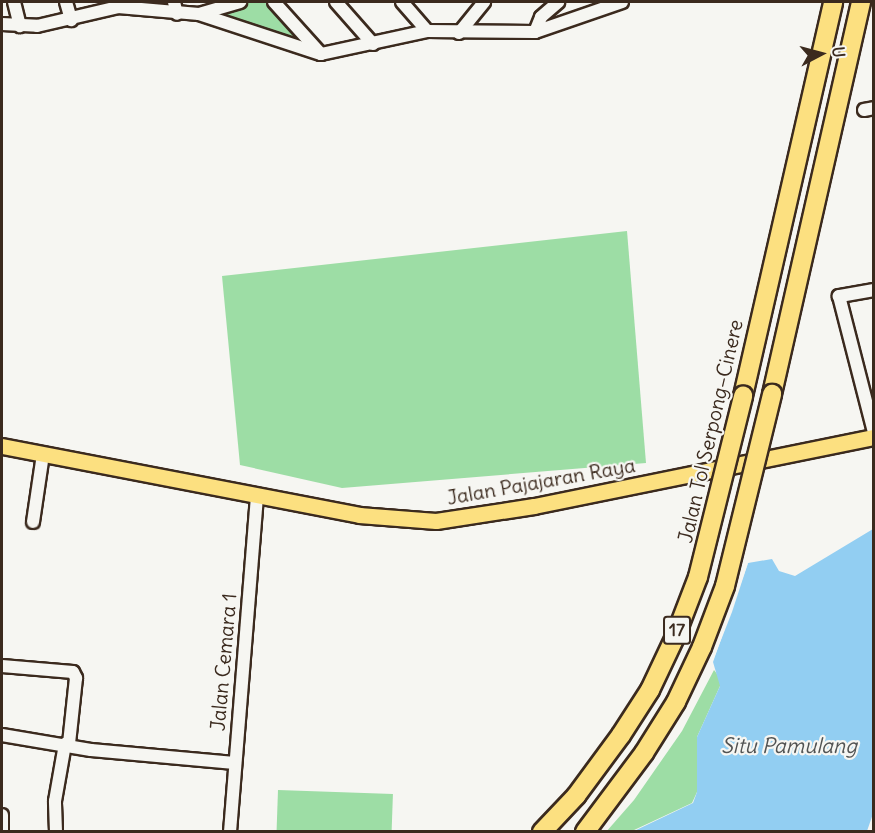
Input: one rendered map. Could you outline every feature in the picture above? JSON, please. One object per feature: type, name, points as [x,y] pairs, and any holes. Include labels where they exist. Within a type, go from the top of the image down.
[{"type":"highway","name":"Jalan Tol Serpong–Cinere","points":[[542,831],[576,796],[621,735],[650,690],[675,637],[704,555],[743,396],[833,2]]},
{"type":"highway","name":"17","points":[[585,831],[644,753],[676,702],[702,647],[725,586],[772,394],[861,2]]},
{"type":"main road","name":"Jalan Pajajaran Raya","points":[[2,446],[257,496],[399,518],[476,518],[873,434]]},
{"type":"street","points":[[14,2],[20,26]]},
{"type":"street","points":[[66,2],[71,20]]},
{"type":"street","points":[[199,14],[240,2]]},
{"type":"street","points":[[274,2],[321,54]]},
{"type":"street","points":[[336,2],[373,44]]},
{"type":"street","points":[[459,33],[484,2]]},
{"type":"street","points":[[535,32],[541,17],[558,2]]},
{"type":"street","points":[[2,24],[20,26],[71,20],[117,4],[176,8],[321,54],[427,31],[535,32],[622,2]]},
{"type":"street","points":[[410,4],[427,31]]},
{"type":"street","points":[[873,290],[839,296],[873,434]]},
{"type":"street","points":[[33,522],[43,454]]},
{"type":"street","name":"Jalan Cemara 1","points":[[230,831],[257,496]]},
{"type":"street","points":[[2,666],[73,672],[76,678],[67,744],[55,801],[56,831]]},
{"type":"street","points":[[2,735],[234,763]]},
{"type":"street","points":[[2,815],[2,831]]},
{"type":"green space","points":[[240,2],[273,2],[316,54],[199,14]]},
{"type":"green space","points":[[627,231],[646,463],[342,488],[240,465],[222,276]]},
{"type":"green space","points":[[714,670],[721,679],[720,686],[697,737],[697,792],[692,803],[632,831],[606,832],[634,800],[682,731]]},
{"type":"green space","points":[[278,790],[393,794],[392,832],[277,831]]},
{"type":"water","name":"Situ Pamulang","points":[[873,529],[874,811],[867,831],[632,832],[693,803],[697,792],[697,737],[720,686],[713,662],[748,563],[772,559],[779,571],[795,576]]},
{"type":"pier","points":[[749,560],[732,612],[710,668],[724,618]]}]
